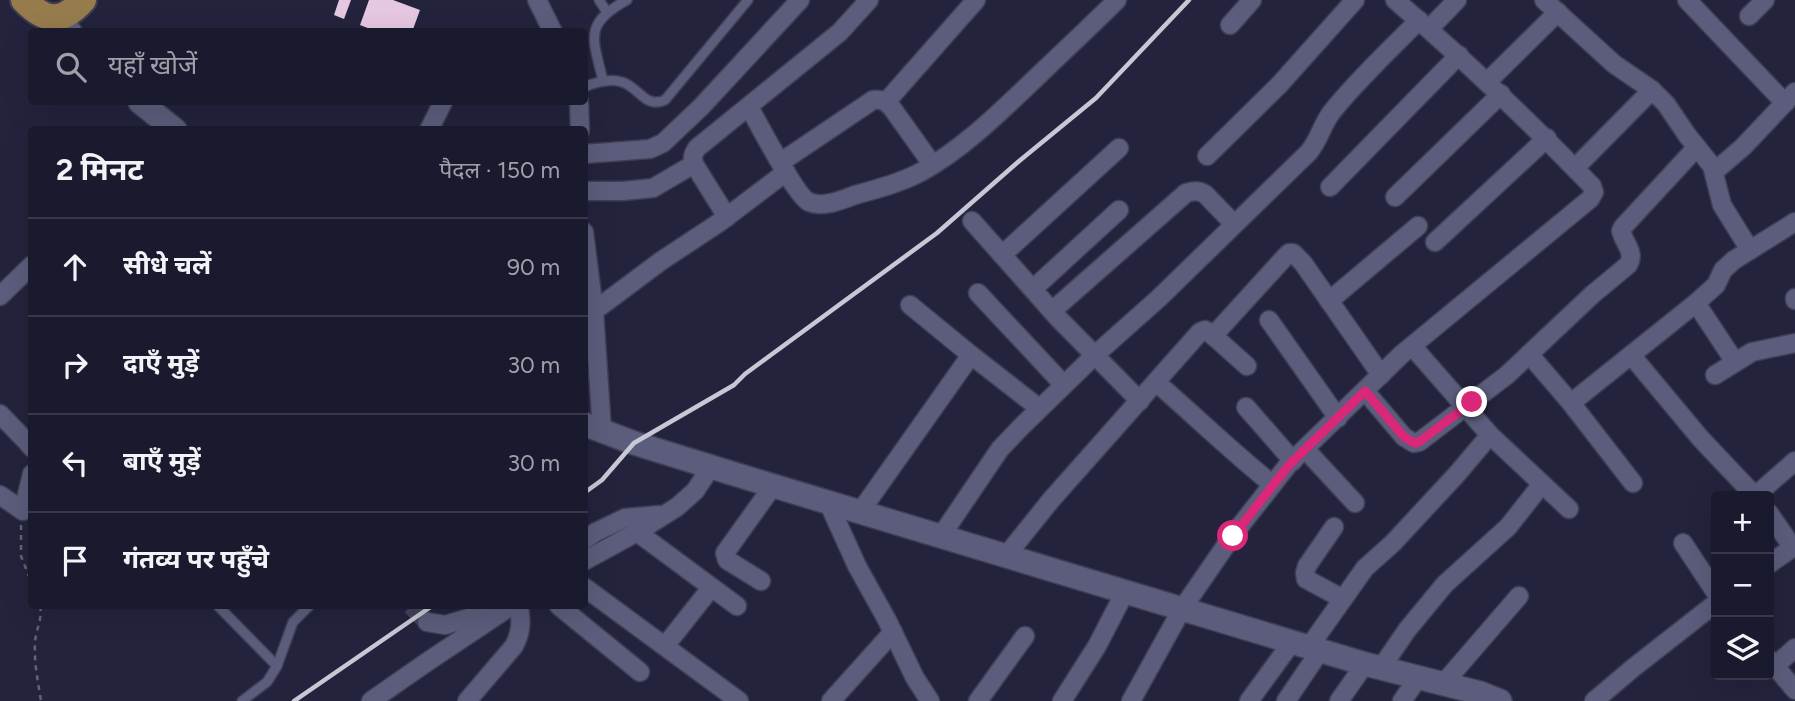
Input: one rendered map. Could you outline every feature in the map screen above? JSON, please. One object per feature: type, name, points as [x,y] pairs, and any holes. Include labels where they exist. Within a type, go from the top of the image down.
[{"type":"main road","points":[[24,0],[42,15],[64,25],[68,14],[83,0]]},
{"type":"street","points":[[537,0],[551,28]]},
{"type":"street","points":[[588,154],[650,149],[663,143],[701,107],[800,0]]},
{"type":"street","points":[[727,217],[694,164],[697,148],[840,32],[869,0]]},
{"type":"street","points":[[886,102],[976,0]]},
{"type":"street","points":[[749,107],[805,199],[820,204],[832,202],[897,183],[950,153],[990,121],[1117,0]]},
{"type":"street","points":[[1230,25],[1252,0]]},
{"type":"street","points":[[1207,156],[1280,84],[1355,0]]},
{"type":"street","points":[[1131,701],[1182,609],[1272,484],[1412,346],[1590,199],[1594,192],[1592,186],[1547,138],[1488,81],[1395,0]]},
{"type":"street","points":[[941,536],[1000,449],[1039,408],[1159,298],[1309,152],[1316,144],[1328,117],[1342,100],[1424,24],[1457,0]]},
{"type":"street","points":[[1544,0],[1614,64],[1652,90],[1666,104],[1712,166],[1722,205],[1750,250]]},
{"type":"street","points":[[1688,0],[1790,97],[1743,147],[1714,171]]},
{"type":"street","points":[[1749,16],[1765,0]]},
{"type":"street","points":[[1488,81],[1558,12]]},
{"type":"street","points":[[1330,187],[1459,55]]},
{"type":"street","points":[[1575,168],[1652,90]]},
{"type":"street","points":[[1395,197],[1501,94]]},
{"type":"street","points":[[594,311],[661,261],[727,217],[784,167],[873,100],[886,102],[932,164]]},
{"type":"street","points":[[144,105],[169,126]]},
{"type":"street","points":[[431,126],[442,105]]},
{"type":"street","points":[[579,105],[580,126]]},
{"type":"street","points":[[1435,242],[1547,138]]},
{"type":"street","points":[[1365,391],[1404,437],[1414,443],[1419,442],[1507,375],[1628,265],[1631,254],[1622,237],[1623,227],[1697,147]]},
{"type":"street","points":[[1002,255],[1119,148]]},
{"type":"street","points":[[588,191],[653,188],[694,164]]},
{"type":"street","points":[[1052,311],[1186,193],[1200,191],[1205,194],[1234,224]]},
{"type":"street","points":[[1033,289],[1119,210]]},
{"type":"street","points":[[972,221],[1052,311],[1140,401]]},
{"type":"street","points":[[1572,403],[1696,303],[1716,285],[1727,266],[1795,222]]},
{"type":"street","points":[[1329,301],[1418,226]]},
{"type":"street","points":[[1213,336],[1289,253],[1293,253],[1298,256],[1381,375]]},
{"type":"street","points":[[588,264],[594,311],[593,428],[773,486],[1492,700]]},
{"type":"street","points":[[0,296],[28,269]]},
{"type":"street","points":[[978,293],[1063,384]]},
{"type":"street","points":[[1696,303],[1735,362]]},
{"type":"street","points":[[910,305],[1039,408]]},
{"type":"street","points":[[1269,320],[1338,418]]},
{"type":"street","points":[[1006,556],[1051,500],[1200,332],[1205,330],[1247,366]]},
{"type":"street","points":[[1715,375],[1756,350],[1795,343]]},
{"type":"street","points":[[1412,346],[1490,435],[1569,509]]},
{"type":"street","points":[[1529,354],[1572,403],[1633,483]]},
{"type":"street","points":[[860,512],[971,355]]},
{"type":"street","points":[[1631,355],[1701,439],[1750,491]]},
{"type":"street","points":[[1157,383],[1272,484]]},
{"type":"street","points":[[1246,407],[1355,503]]},
{"type":"street","points":[[0,414],[28,443]]},
{"type":"street","points":[[1249,701],[1307,647],[1365,568],[1402,534],[1490,435]]},
{"type":"street","points":[[1761,491],[1795,461]]},
{"type":"street","points":[[588,559],[677,507],[695,491],[711,467]]},
{"type":"street","points":[[1339,701],[1407,630],[1438,591],[1508,527],[1542,484]]},
{"type":"street","points":[[761,581],[727,560],[725,553],[773,486]]},
{"type":"street","points":[[0,495],[23,511],[28,490]]},
{"type":"street","points":[[828,502],[857,566],[915,678],[930,701]]},
{"type":"street","points":[[588,537],[625,519],[664,515]]},
{"type":"street","points":[[1774,520],[1794,547],[1774,561]]},
{"type":"street","points":[[1335,527],[1307,566],[1305,573],[1306,579],[1343,599]]},
{"type":"street","points":[[637,532],[737,606]]},
{"type":"street","points":[[1683,543],[1711,585]]},
{"type":"street","points":[[666,646],[711,588]]},
{"type":"street","points":[[588,590],[739,701]]},
{"type":"street","points":[[1062,701],[1097,646],[1125,592]]},
{"type":"street","points":[[1443,684],[1520,596]]},
{"type":"street","points":[[1594,701],[1711,607]]},
{"type":"street","points":[[427,622],[445,625],[469,618],[483,609]]},
{"type":"street","points":[[371,701],[506,609]]},
{"type":"street","points":[[467,701],[514,646],[522,625],[519,609]]},
{"type":"street","points":[[563,609],[640,672]]},
{"type":"street","points":[[831,701],[893,632]]},
{"type":"street","points":[[978,701],[1025,636]]},
{"type":"street","points":[[1286,701],[1307,647]]},
{"type":"street","points":[[1774,662],[1795,648]]},
{"type":"street","points":[[1774,665],[1795,690]]},
{"type":"street","points":[[1402,701],[1418,678]]},
{"type":"lane","points":[[599,0],[607,12]]},
{"type":"lane","points":[[603,81],[594,36],[600,19],[627,0]]},
{"type":"lane","points":[[588,86],[603,81],[625,82],[650,101],[657,103],[666,100],[748,0]]},
{"type":"lane","points":[[221,609],[277,666]]},
{"type":"lane","points":[[242,701],[267,682],[277,666],[293,622],[306,609]]},
{"type":"path","points":[[23,511],[21,556],[28,574]]},
{"type":"path","points":[[40,609],[41,618],[35,642],[35,665],[41,701]]},
{"type":"building","points":[[339,0],[351,0],[344,19],[334,15]]},
{"type":"building","points":[[369,0],[393,0],[420,10],[413,28],[368,28],[360,25]]},
{"type":"tunnel","points":[[414,609],[427,622]]},
{"type":"railway","points":[[588,490],[602,480],[634,443],[734,385],[745,374],[937,233],[1096,98],[1189,0]]},
{"type":"railway","points":[[294,701],[428,609]]},
{"type":"route","points":[[1233,536],[1289,465],[1365,391],[1404,437],[1414,443],[1472,402]]}]
